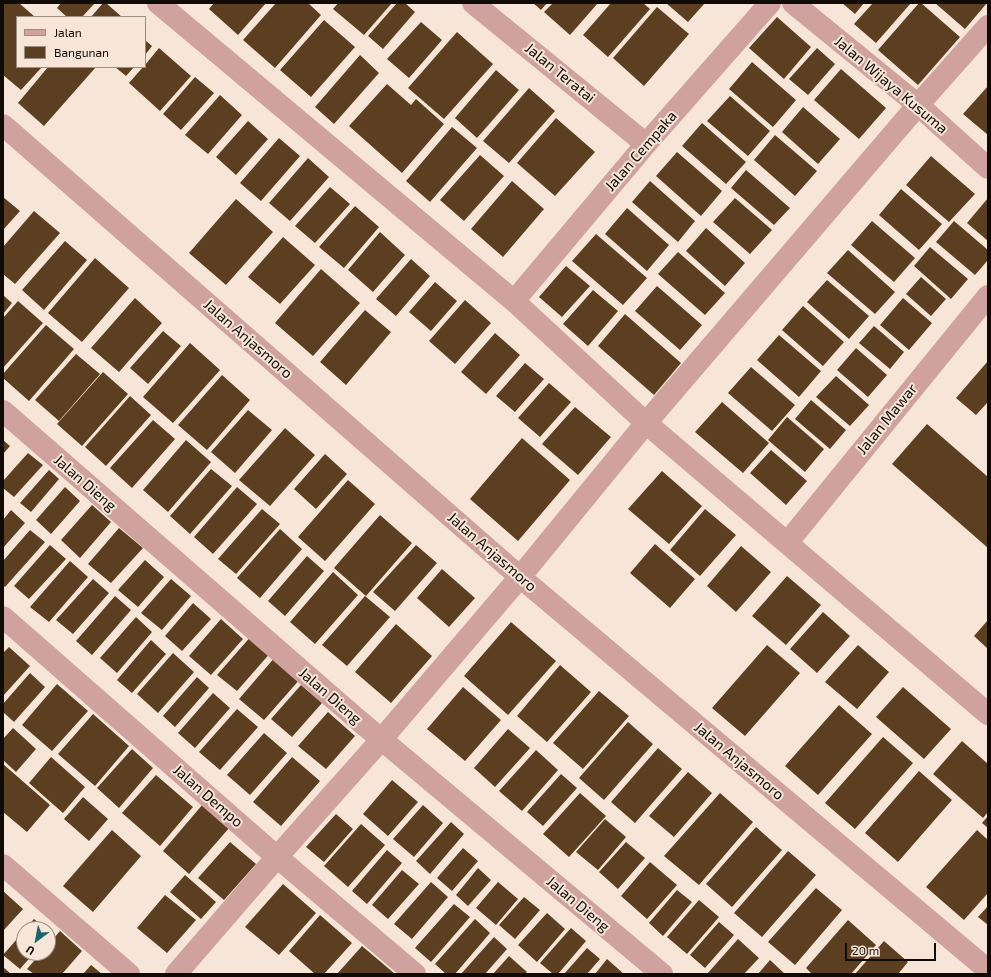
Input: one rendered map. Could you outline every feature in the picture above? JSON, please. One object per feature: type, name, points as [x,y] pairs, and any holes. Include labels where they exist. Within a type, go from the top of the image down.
[{"type":"street","points":[[158,3],[514,302],[646,423],[988,714]]},
{"type":"street","name":"Jalan Teratai","points":[[473,3],[646,144]]},
{"type":"street","name":"Jalan Cempaka","points":[[514,302],[646,144],[770,3]]},
{"type":"street","name":"Jalan Wijaya Kusuma","points":[[793,3],[918,105],[988,168]]},
{"type":"street","points":[[176,974],[381,740],[520,577],[646,423],[918,105],[988,26]]},
{"type":"street","name":"Jalan Anjasmoro","points":[[3,125],[520,577],[988,970]]},
{"type":"street","name":"Jalan Mawar","points":[[786,543],[988,296]]},
{"type":"street","name":"Jalan Dieng","points":[[3,411],[381,740],[662,974]]},
{"type":"street","name":"Jalan Dempo","points":[[3,616],[277,857],[415,974]]},
{"type":"street","points":[[3,864],[129,974]]},
{"type":"building","points":[[3,3],[19,3],[34,16],[16,16],[16,68],[41,68],[21,90],[3,75]]},
{"type":"building","points":[[61,3],[95,3],[83,16],[66,16],[57,8]]},
{"type":"building","points":[[103,3],[106,3],[121,16],[92,16]]},
{"type":"building","points":[[214,3],[266,3],[238,35],[209,9]]},
{"type":"building","points":[[276,3],[308,3],[321,15],[275,68],[243,40]]},
{"type":"building","points":[[338,3],[392,3],[364,35],[333,9]]},
{"type":"building","points":[[397,3],[405,3],[415,12],[383,49],[368,36]]},
{"type":"building","points":[[533,3],[547,3],[541,10]]},
{"type":"building","points":[[553,3],[598,3],[570,35],[544,12]]},
{"type":"building","points":[[611,3],[643,3],[650,9],[608,57],[583,35]]},
{"type":"building","points":[[666,3],[705,3],[688,22]]},
{"type":"building","points":[[842,3],[864,3],[855,14]]},
{"type":"building","points":[[873,3],[911,3],[876,43],[854,24]]},
{"type":"building","points":[[919,3],[921,3],[960,37],[918,85],[878,50]]},
{"type":"building","points":[[935,3],[987,3],[965,29]]},
{"type":"building","points":[[657,7],[689,34],[644,86],[613,58]]},
{"type":"building","points":[[777,17],[811,47],[784,79],[749,48]]},
{"type":"building","points":[[324,20],[355,47],[311,97],[280,70]]},
{"type":"building","points":[[421,22],[442,40],[409,78],[387,59]]},
{"type":"building","points":[[457,32],[493,64],[444,119],[408,88]]},
{"type":"building","points":[[146,41],[152,46],[146,54]]},
{"type":"building","points":[[159,48],[191,76],[160,111],[129,83],[142,68],[146,68],[146,64]]},
{"type":"building","points":[[817,48],[835,64],[808,95],[789,79]]},
{"type":"building","points":[[360,55],[379,73],[334,124],[315,107]]},
{"type":"building","points":[[752,62],[796,100],[773,127],[729,89]]},
{"type":"building","points":[[47,68],[95,68],[44,126],[18,103]]},
{"type":"building","points":[[116,68],[133,68],[126,76]]},
{"type":"building","points":[[841,69],[886,108],[859,139],[814,100]]},
{"type":"building","points":[[496,70],[519,90],[477,138],[455,118]]},
{"type":"building","points":[[195,77],[214,93],[181,130],[163,114]]},
{"type":"building","points":[[387,84],[411,105],[416,99],[444,124],[402,173],[349,126]]},
{"type":"building","points":[[988,86],[988,135],[963,114]]},
{"type":"building","points":[[529,88],[555,111],[509,163],[483,141]]},
{"type":"building","points":[[220,95],[242,115],[208,154],[185,135]]},
{"type":"building","points":[[730,96],[770,131],[748,156],[707,121]]},
{"type":"building","points":[[803,107],[840,139],[818,164],[782,132]]},
{"type":"building","points":[[556,118],[595,152],[555,196],[517,163]]},
{"type":"building","points":[[248,121],[268,139],[236,175],[216,157]]},
{"type":"building","points":[[702,123],[746,162],[726,184],[682,146]]},
{"type":"building","points":[[452,127],[477,148],[430,202],[406,181]]},
{"type":"building","points":[[775,135],[817,171],[795,196],[754,160]]},
{"type":"building","points":[[279,138],[300,156],[261,201],[240,183]]},
{"type":"building","points":[[677,152],[722,191],[701,216],[656,176]]},
{"type":"building","points":[[480,155],[504,176],[464,221],[440,200]]},
{"type":"building","points":[[931,156],[975,194],[949,222],[906,185]]},
{"type":"building","points":[[308,158],[329,177],[290,221],[269,203]]},
{"type":"building","points":[[746,170],[790,208],[774,225],[731,188]]},
{"type":"building","points":[[512,181],[544,209],[503,257],[471,229]]},
{"type":"building","points":[[650,181],[695,221],[678,242],[632,202]]},
{"type":"building","points":[[330,187],[350,204],[315,243],[295,226]]},
{"type":"building","points":[[901,189],[942,224],[919,250],[879,215]]},
{"type":"building","points":[[3,197],[20,211],[3,230]]},
{"type":"building","points":[[735,198],[772,230],[750,254],[713,222]]},
{"type":"building","points":[[988,198],[988,241],[967,223]]},
{"type":"building","points":[[236,199],[273,232],[226,285],[189,253]]},
{"type":"building","points":[[355,206],[379,227],[344,268],[319,247]]},
{"type":"building","points":[[627,208],[669,245],[647,271],[605,234]]},
{"type":"building","points":[[34,211],[60,233],[15,284],[3,274],[3,247]]},
{"type":"building","points":[[872,221],[915,258],[894,282],[851,245]]},
{"type":"building","points":[[954,221],[988,250],[988,260],[975,275],[936,242]]},
{"type":"building","points":[[706,228],[745,263],[725,286],[686,251]]},
{"type":"building","points":[[380,232],[405,255],[373,292],[348,270]]},
{"type":"building","points":[[596,234],[647,278],[623,305],[572,261]]},
{"type":"building","points":[[283,237],[315,265],[280,304],[248,277]]},
{"type":"building","points":[[65,241],[87,260],[44,310],[22,290]]},
{"type":"building","points":[[930,247],[968,279],[951,299],[914,266]]},
{"type":"building","points":[[848,250],[895,292],[875,314],[827,273]]},
{"type":"building","points":[[678,252],[725,293],[705,315],[658,274]]},
{"type":"building","points":[[95,258],[129,288],[82,342],[48,313]]},
{"type":"building","points":[[411,259],[430,276],[396,316],[376,299]]},
{"type":"building","points":[[566,266],[590,286],[562,317],[539,297]]},
{"type":"building","points":[[321,269],[360,303],[313,356],[275,323]]},
{"type":"building","points":[[921,277],[946,299],[931,316],[906,294]]},
{"type":"building","points":[[827,280],[869,316],[849,339],[807,302]]},
{"type":"building","points":[[435,282],[457,301],[431,331],[409,312]]},
{"type":"building","points":[[657,286],[702,325],[680,350],[635,311]]},
{"type":"building","points":[[593,290],[618,311],[588,346],[563,324]]},
{"type":"building","points":[[3,295],[12,303],[3,314]]},
{"type":"building","points":[[135,298],[162,323],[119,372],[91,348]]},
{"type":"building","points":[[903,298],[932,323],[909,350],[880,325]]},
{"type":"building","points":[[465,300],[491,323],[455,364],[429,341]]},
{"type":"building","points":[[18,301],[43,323],[3,368],[3,318]]},
{"type":"building","points":[[803,306],[844,342],[823,366],[782,330]]},
{"type":"building","points":[[365,310],[391,332],[346,385],[320,362]]},
{"type":"building","points":[[625,314],[681,363],[654,395],[598,346]]},
{"type":"building","points":[[46,325],[74,349],[29,401],[3,378],[3,374]]},
{"type":"building","points":[[874,326],[904,352],[890,369],[859,343]]},
{"type":"building","points":[[163,331],[181,346],[148,384],[130,368]]},
{"type":"building","points":[[495,333],[520,355],[486,394],[461,372]]},
{"type":"building","points":[[779,335],[821,371],[799,397],[757,360]]},
{"type":"building","points":[[190,343],[220,370],[173,423],[143,397]]},
{"type":"building","points":[[856,348],[887,375],[868,397],[837,370]]},
{"type":"building","points":[[76,354],[100,374],[59,421],[35,400]]},
{"type":"building","points":[[988,361],[988,402],[976,415],[956,398]]},
{"type":"building","points":[[525,363],[544,379],[515,412],[496,396]]},
{"type":"building","points":[[751,367],[795,405],[772,431],[728,393]]},
{"type":"building","points":[[103,372],[128,394],[82,446],[57,424]]},
{"type":"building","points":[[222,375],[250,400],[207,450],[178,425]]},
{"type":"building","points":[[836,376],[869,405],[850,426],[816,397]]},
{"type":"building","points":[[549,383],[571,402],[540,437],[518,418]]},
{"type":"building","points":[[130,396],[151,415],[106,466],[85,447]]},
{"type":"building","points":[[811,400],[846,430],[830,449],[795,419]]},
{"type":"building","points":[[722,402],[769,443],[743,473],[695,432]]},
{"type":"building","points":[[575,407],[611,437],[578,475],[542,444]]},
{"type":"building","points":[[248,410],[272,430],[235,473],[211,452]]},
{"type":"building","points":[[787,417],[824,449],[805,472],[768,440]]},
{"type":"building","points":[[153,420],[175,439],[132,488],[110,468]]},
{"type":"building","points":[[927,424],[988,477],[988,548],[892,464]]},
{"type":"building","points":[[285,428],[315,455],[270,506],[239,480]]},
{"type":"building","points":[[522,438],[570,480],[518,541],[470,499]]},
{"type":"building","points":[[3,440],[10,446],[3,454]]},
{"type":"building","points":[[186,440],[211,462],[168,512],[143,490]]},
{"type":"building","points":[[771,450],[807,481],[786,505],[750,473]]},
{"type":"building","points":[[28,453],[43,465],[14,497],[3,488],[3,481]]},
{"type":"building","points":[[325,454],[347,474],[316,509],[294,489]]},
{"type":"building","points":[[211,469],[232,486],[190,534],[170,516]]},
{"type":"building","points":[[49,470],[59,479],[31,512],[20,503]]},
{"type":"building","points":[[662,471],[702,506],[669,544],[628,509]]},
{"type":"building","points":[[348,480],[375,504],[325,561],[298,537]]},
{"type":"building","points":[[65,487],[80,501],[51,534],[36,520]]},
{"type":"building","points":[[237,487],[257,504],[213,554],[194,537]]},
{"type":"building","points":[[92,505],[111,522],[80,558],[61,540]]},
{"type":"building","points":[[262,509],[280,524],[236,574],[218,559]]},
{"type":"building","points":[[705,509],[736,535],[700,576],[670,550]]},
{"type":"building","points":[[11,510],[25,523],[3,548],[3,520]]},
{"type":"building","points":[[380,515],[412,543],[366,596],[334,568]]},
{"type":"building","points":[[119,528],[143,548],[111,583],[88,564]]},
{"type":"building","points":[[280,529],[302,549],[260,598],[237,578]]},
{"type":"building","points":[[30,530],[45,542],[5,587],[3,585],[3,561]]},
{"type":"building","points":[[655,544],[695,579],[670,608],[630,573]]},
{"type":"building","points":[[50,545],[66,559],[29,599],[14,586]]},
{"type":"building","points":[[416,545],[437,563],[395,611],[373,592]]},
{"type":"building","points":[[741,546],[771,572],[736,612],[707,586]]},
{"type":"building","points":[[307,556],[324,571],[285,616],[268,601]]},
{"type":"building","points":[[145,560],[164,577],[138,607],[118,590]]},
{"type":"building","points":[[70,561],[88,577],[49,622],[30,607]]},
{"type":"building","points":[[442,569],[475,598],[449,627],[417,598]]},
{"type":"building","points":[[333,572],[358,595],[315,644],[290,622]]},
{"type":"building","points":[[787,576],[821,605],[786,645],[752,616]]},
{"type":"building","points":[[93,579],[109,593],[73,634],[56,620]]},
{"type":"building","points":[[171,579],[191,596],[162,630],[141,613]]},
{"type":"building","points":[[115,596],[131,610],[92,655],[76,641]]},
{"type":"building","points":[[365,596],[390,617],[347,666],[322,645]]},
{"type":"building","points":[[193,603],[211,619],[182,651],[165,636]]},
{"type":"building","points":[[823,612],[850,636],[817,673],[790,649]]},
{"type":"building","points":[[136,617],[152,632],[117,673],[100,658]]},
{"type":"building","points":[[221,619],[243,639],[211,675],[189,656]]},
{"type":"building","points":[[988,620],[988,649],[974,636]]},
{"type":"building","points":[[511,622],[556,661],[508,715],[464,676]]},
{"type":"building","points":[[396,624],[432,656],[391,703],[355,672]]},
{"type":"building","points":[[253,634],[272,651],[237,691],[217,675]]},
{"type":"building","points":[[151,640],[166,654],[132,693],[117,680]]},
{"type":"building","points":[[767,645],[800,673],[745,736],[712,708]]},
{"type":"building","points":[[858,645],[889,672],[857,709],[825,682]]},
{"type":"building","points":[[9,647],[30,666],[3,696],[3,653]]},
{"type":"building","points":[[173,653],[194,672],[158,713],[137,694]]},
{"type":"building","points":[[276,656],[301,678],[264,720],[239,699]]},
{"type":"building","points":[[560,665],[591,692],[547,742],[517,716]]},
{"type":"building","points":[[30,673],[45,687],[14,722],[3,712],[3,704]]},
{"type":"building","points":[[197,677],[209,688],[175,727],[163,716]]},
{"type":"building","points":[[57,684],[88,711],[52,751],[22,725]]},
{"type":"building","points":[[301,685],[322,703],[292,737],[271,719]]},
{"type":"building","points":[[463,687],[501,720],[465,761],[427,729]]},
{"type":"building","points":[[903,687],[951,729],[924,759],[876,717]]},
{"type":"building","points":[[599,691],[629,716],[583,769],[553,743]]},
{"type":"building","points":[[213,693],[230,708],[195,748],[178,733]]},
{"type":"building","points":[[839,705],[872,734],[818,795],[785,766]]},
{"type":"building","points":[[237,709],[258,727],[220,770],[199,752]]},
{"type":"building","points":[[328,712],[355,736],[326,769],[298,746]]},
{"type":"building","points":[[93,714],[129,746],[95,786],[58,754]]},
{"type":"building","points":[[628,722],[653,744],[604,800],[579,778]]},
{"type":"building","points":[[13,728],[36,749],[16,772],[3,760],[3,739]]},
{"type":"building","points":[[508,729],[530,748],[495,787],[474,768]]},
{"type":"building","points":[[264,733],[287,753],[250,795],[227,775]]},
{"type":"building","points":[[883,737],[913,763],[855,829],[825,803]]},
{"type":"building","points":[[962,741],[988,764],[988,812],[983,818],[933,774]]},
{"type":"building","points":[[658,748],[682,769],[635,823],[611,802]]},
{"type":"building","points":[[132,749],[153,768],[119,808],[97,788]]},
{"type":"building","points":[[536,750],[558,770],[522,811],[499,791]]},
{"type":"building","points":[[51,757],[85,787],[63,813],[29,783]]},
{"type":"building","points":[[292,757],[320,781],[281,826],[253,802]]},
{"type":"building","points":[[3,764],[50,805],[27,832],[3,812]]},
{"type":"building","points":[[919,771],[952,800],[898,862],[865,833]]},
{"type":"building","points":[[688,772],[712,793],[674,837],[649,816]]},
{"type":"building","points":[[561,774],[577,788],[543,826],[527,812]]},
{"type":"building","points":[[156,775],[193,807],[160,846],[122,813]]},
{"type":"building","points":[[392,780],[418,802],[388,836],[363,814]]},
{"type":"building","points":[[580,793],[606,816],[569,857],[543,834]]},
{"type":"building","points":[[720,793],[753,822],[699,885],[664,856]]},
{"type":"building","points":[[83,797],[108,819],[89,841],[64,819]]},
{"type":"building","points":[[203,804],[230,827],[189,874],[163,851]]},
{"type":"building","points":[[423,805],[443,823],[414,857],[393,839]]},
{"type":"building","points":[[336,814],[353,829],[324,862],[306,847]]},
{"type":"building","points":[[988,816],[988,828],[982,823]]},
{"type":"building","points":[[605,819],[626,837],[598,870],[576,852]]},
{"type":"building","points":[[451,822],[464,834],[430,874],[416,861]]},
{"type":"building","points":[[361,824],[385,845],[348,887],[324,866]]},
{"type":"building","points":[[756,827],[782,850],[732,907],[706,884]]},
{"type":"building","points":[[112,830],[141,856],[93,912],[63,886]]},
{"type":"building","points":[[977,830],[988,840],[988,893],[964,920],[926,887]]},
{"type":"building","points":[[230,842],[256,864],[224,900],[198,878]]},
{"type":"building","points":[[626,842],[645,858],[618,889],[599,872]]},
{"type":"building","points":[[463,848],[478,861],[452,891],[437,878]]},
{"type":"building","points":[[387,850],[402,863],[367,904],[352,891]]},
{"type":"building","points":[[788,851],[816,875],[762,937],[734,913]]},
{"type":"building","points":[[650,862],[677,885],[647,919],[621,896]]},
{"type":"building","points":[[478,868],[491,880],[468,906],[456,895]]},
{"type":"building","points":[[402,870],[419,884],[388,919],[372,905]]},
{"type":"building","points":[[185,875],[216,902],[201,919],[170,892]]},
{"type":"building","points":[[431,882],[448,897],[412,939],[394,924]]},
{"type":"building","points":[[498,882],[518,899],[496,925],[476,908]]},
{"type":"building","points":[[283,884],[316,913],[279,955],[245,927]]},
{"type":"building","points":[[816,888],[842,910],[795,965],[768,942]]},
{"type":"building","points":[[677,890],[692,902],[663,936],[649,923]]},
{"type":"building","points":[[3,891],[23,909],[3,931]]},
{"type":"building","points":[[165,895],[196,920],[167,953],[137,928]]},
{"type":"building","points":[[524,897],[540,910],[515,939],[499,925]]},
{"type":"building","points":[[699,900],[719,917],[687,954],[667,937]]},
{"type":"building","points":[[454,904],[470,917],[431,962],[415,948]]},
{"type":"building","points":[[988,906],[988,925],[978,917]]},
{"type":"building","points":[[547,913],[565,929],[537,962],[518,945]]},
{"type":"building","points":[[320,915],[352,943],[324,974],[315,974],[289,951]]},
{"type":"building","points":[[475,919],[490,933],[455,974],[446,974],[435,964]]},
{"type":"building","points":[[848,920],[876,945],[851,974],[812,974],[806,968]]},
{"type":"building","points":[[719,922],[734,935],[705,968],[690,955]]},
{"type":"building","points":[[571,928],[586,941],[558,974],[553,974],[540,963]]},
{"type":"building","points":[[60,931],[82,951],[62,974],[34,974],[27,969],[34,961],[56,961],[56,936]]},
{"type":"building","points":[[494,937],[507,949],[485,974],[461,974]]},
{"type":"building","points":[[738,939],[759,958],[744,974],[707,974]]},
{"type":"building","points":[[16,940],[16,961],[27,961],[20,969],[3,955]]},
{"type":"building","points":[[884,941],[908,962],[898,974],[855,974]]},
{"type":"building","points":[[362,946],[395,974],[337,974]]},
{"type":"building","points":[[587,948],[600,959],[587,974],[564,974]]},
{"type":"building","points":[[509,956],[527,972],[525,974],[493,974]]},
{"type":"building","points":[[607,959],[624,974],[595,974]]},
{"type":"building","points":[[770,960],[785,974],[758,974]]},
{"type":"building","points":[[91,965],[102,974],[83,974]]},
{"type":"building","points":[[3,967],[11,974],[3,974]]}]
